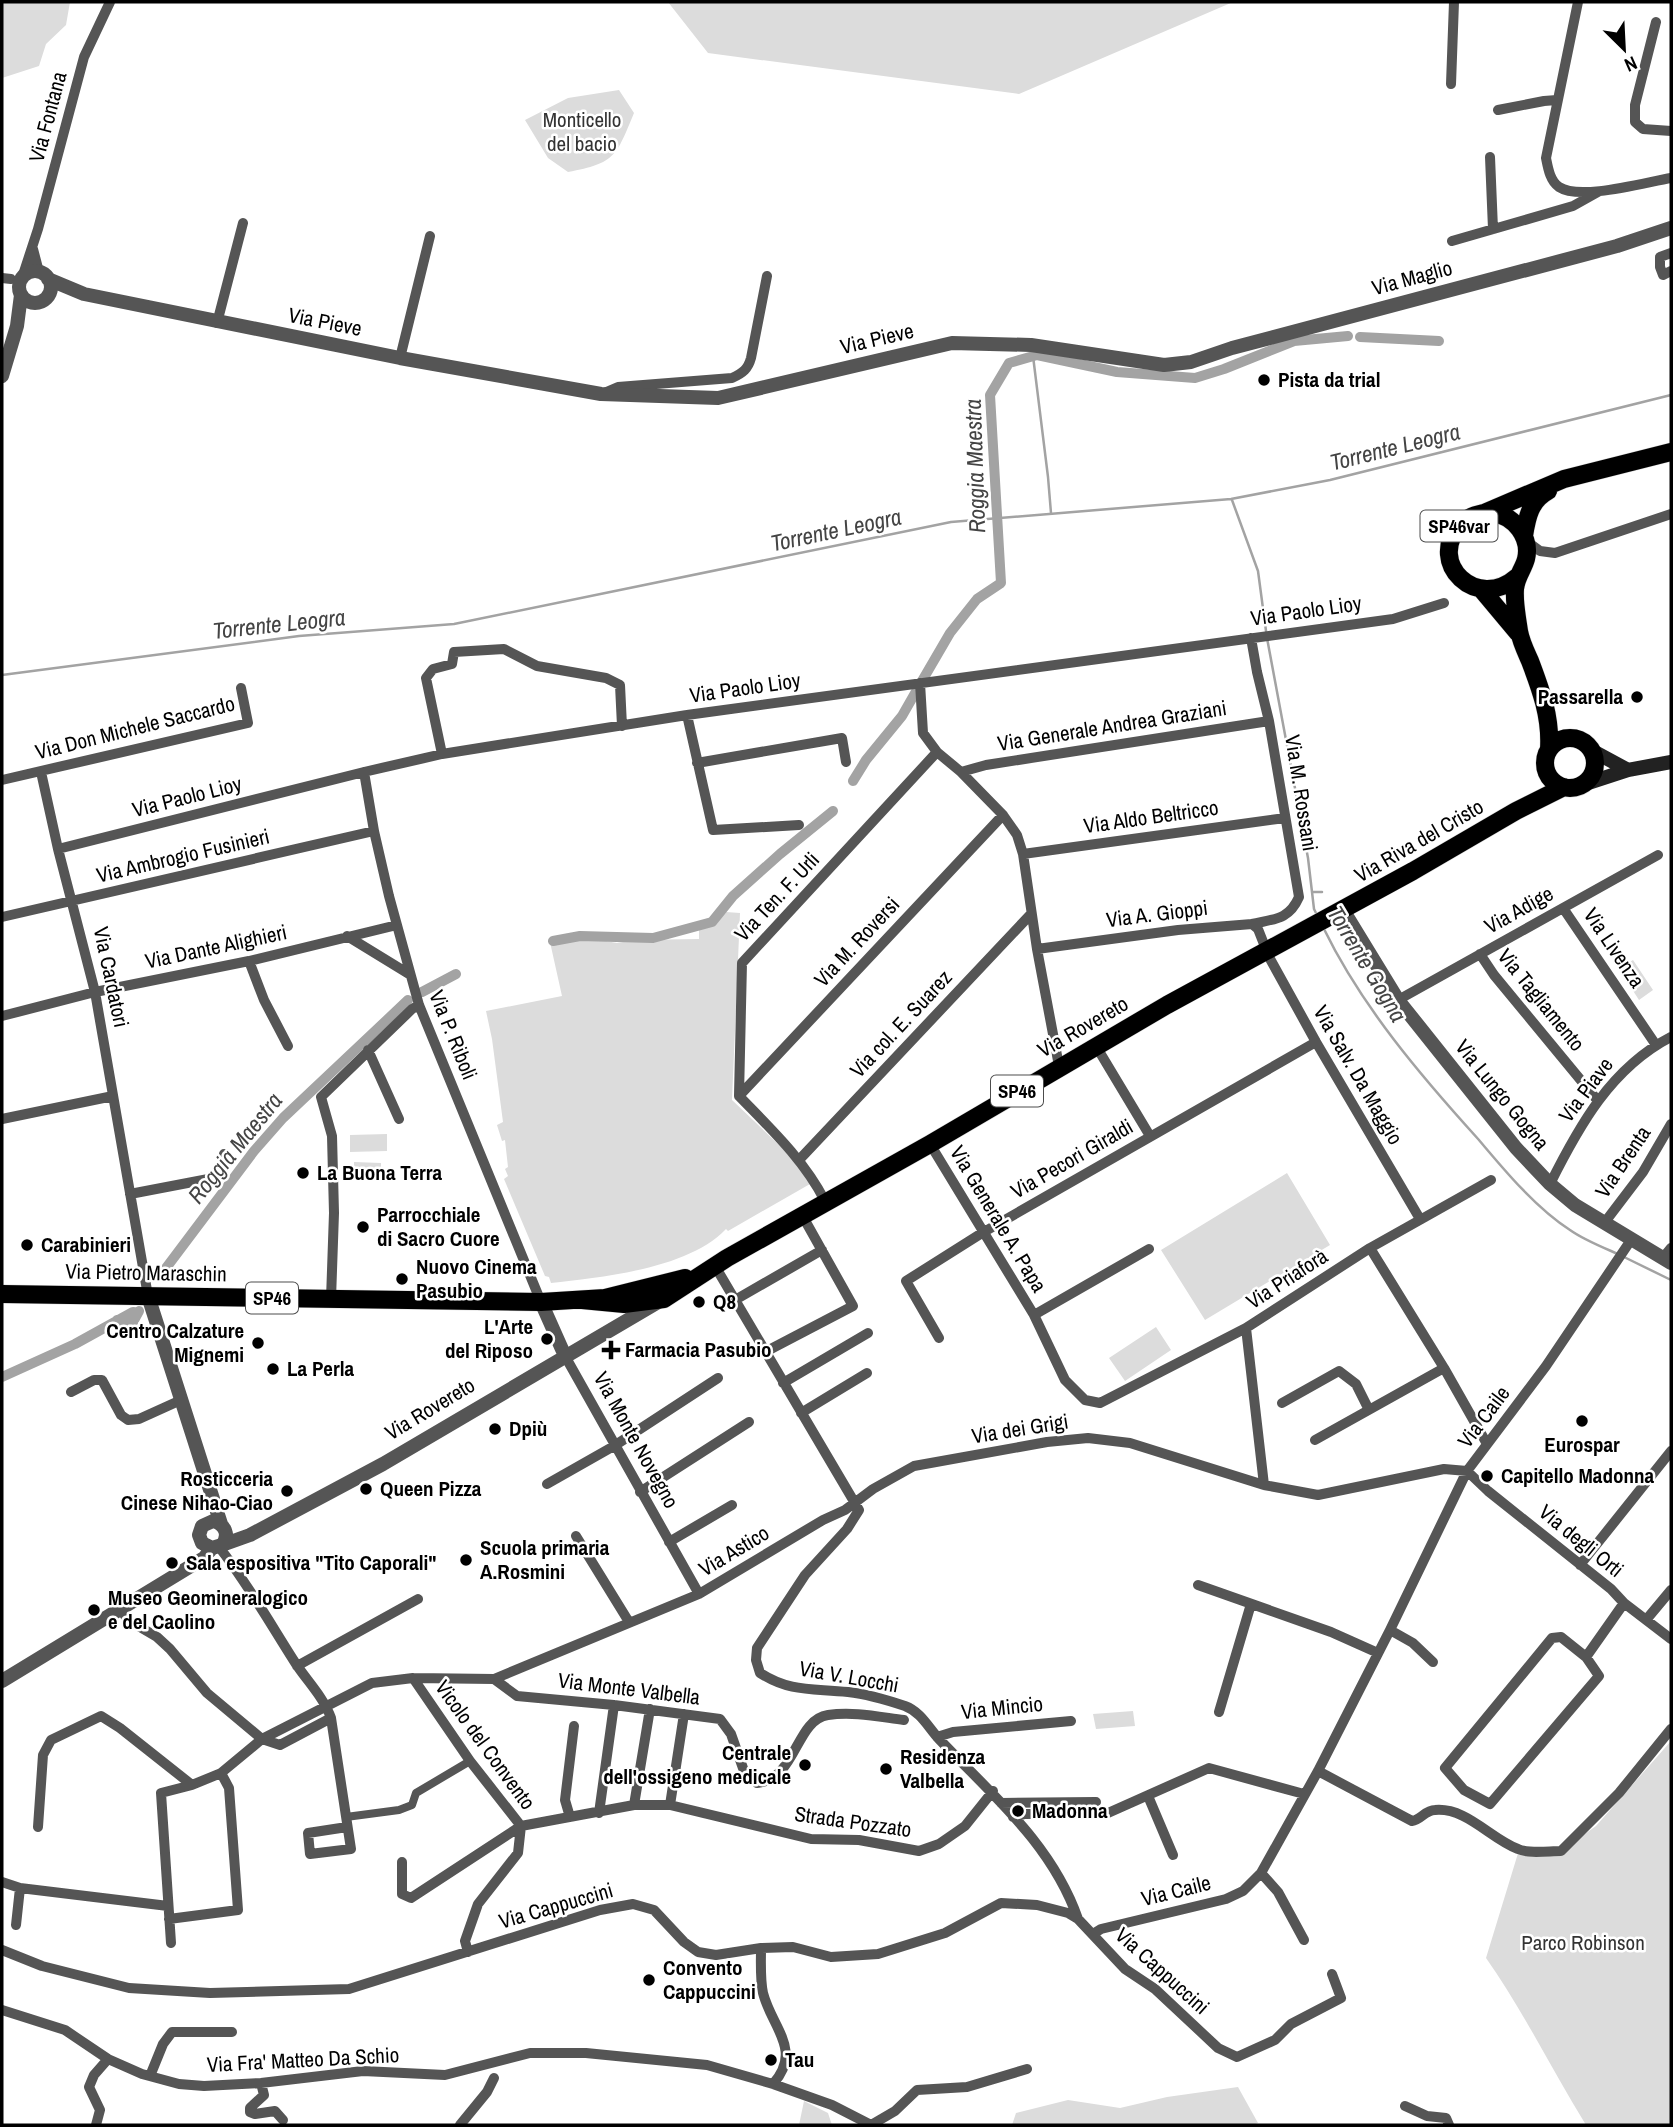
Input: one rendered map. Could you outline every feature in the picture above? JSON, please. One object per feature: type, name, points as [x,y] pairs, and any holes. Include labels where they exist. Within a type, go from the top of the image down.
[{"type":"main road","name":"SP46var","points":[[1520,636],[1482,590],[1470,586],[1453,568],[1449,556],[1450,544],[1461,523],[1472,516],[1564,479],[1671,452]]},
{"type":"main road","name":"SP46var","points":[[1587,474],[1540,495],[1533,503],[1527,517],[1526,559],[1517,577],[1514,604],[1520,636],[1544,696],[1562,725],[1591,750]]},
{"type":"main road","name":"SP46var","points":[[1484,513],[1496,513],[1508,518],[1525,538]]},
{"type":"main road","points":[[1482,590],[1501,588],[1517,577]]},
{"type":"main road","name":"SP46var","points":[[1544,696],[1549,724],[1547,756]]},
{"type":"main road","points":[[1575,738],[1560,740],[1547,756],[1550,779],[1571,787],[1590,778],[1594,757],[1591,750]]},
{"type":"main road","points":[[1591,750],[1628,770]]},
{"type":"main road","name":"Via Riva del Cristo","points":[[1516,811],[1539,785],[1547,756]]},
{"type":"main road","name":"SP46","points":[[1571,787],[1628,770],[1671,762]]},
{"type":"main road","name":"Via Riva del Cristo","points":[[1336,914],[1516,811],[1571,787]]},
{"type":"main road","name":"Via Rovereto","points":[[666,1293],[929,1144],[1059,1066],[1266,949],[1336,914]]},
{"type":"main road","name":"Via Pietro Maraschin","points":[[582,1300],[629,1311],[666,1293]]},
{"type":"main road","name":"Via Pietro Maraschin","points":[[2,1294],[541,1302],[666,1293]]},
{"type":"street","name":"Via Fontana","points":[[14,283],[32,246],[84,57],[110,2]]},
{"type":"street","points":[[1451,84],[1454,2]]},
{"type":"street","points":[[1578,2],[1546,158],[1549,173],[1558,186],[1575,192],[1671,178]]},
{"type":"street","points":[[1656,22],[1635,105],[1635,122],[1643,129],[1671,131]]},
{"type":"street","points":[[1498,110],[1557,100]]},
{"type":"street","points":[[1490,157],[1493,229]]},
{"type":"street","points":[[1452,241],[1573,206],[1605,189]]},
{"type":"street","points":[[217,323],[243,223]]},
{"type":"street","name":"Via Maglio","points":[[1164,365],[1191,362],[1232,348],[1617,246],[1671,228]]},
{"type":"street","points":[[400,358],[430,236]]},
{"type":"street","points":[[17,326],[51,288],[33,256],[32,246]]},
{"type":"street","points":[[1671,253],[1660,257],[1660,267],[1663,275],[1671,271]]},
{"type":"street","points":[[14,283],[29,273],[44,275]]},
{"type":"street","name":"Via Pieve","points":[[44,275],[84,294],[217,323],[601,394],[718,398],[951,343],[1031,345],[1164,365]]},
{"type":"street","name":"Via Pieve","points":[[601,394],[618,387],[732,378],[741,374],[748,368],[751,358],[767,276]]},
{"type":"street","points":[[14,283],[28,301],[42,300]]},
{"type":"street","points":[[2,376],[17,326],[14,283]]},
{"type":"street","name":"Via Pieve","points":[[42,300],[84,294]]},
{"type":"street","points":[[1525,538],[1540,551],[1555,553],[1671,514]]},
{"type":"street","name":"Via Paolo Lioy","points":[[58,849],[442,754],[687,715],[1393,619],[1444,603]]},
{"type":"street","name":"Via M. Rossani","points":[[1252,924],[1285,916],[1294,908],[1299,897],[1269,721],[1257,672],[1255,637]]},
{"type":"street","points":[[442,754],[426,678],[432,669],[452,664],[454,652],[504,649],[537,666],[606,678],[620,685],[622,726]]},
{"type":"street","points":[[920,683],[923,733],[937,752],[961,772],[1003,815],[1017,835],[1023,854],[1031,914],[1059,1066]]},
{"type":"street","name":"Via Don Michele Saccardo","points":[[2,780],[248,723],[241,688]]},
{"type":"street","points":[[687,715],[713,830],[799,825]]},
{"type":"street","name":"Via Generale Andrea Graziani","points":[[961,772],[986,765],[1269,721]]},
{"type":"street","points":[[697,762],[842,738],[846,762]]},
{"type":"street","name":"Via Ten. F. Urli","points":[[739,1096],[743,963],[937,752]]},
{"type":"street","name":"Via Cardatori","points":[[41,772],[95,992],[148,1296],[223,1527]]},
{"type":"street","name":"Via P. Riboli","points":[[363,772],[374,831],[419,1005],[541,1302]]},
{"type":"street","name":"Via M. Roversi","points":[[739,1096],[1003,815]]},
{"type":"street","name":"Via Aldo Beltricco","points":[[1023,854],[1285,818]]},
{"type":"street","name":"Via Ambrogio Fusinieri","points":[[2,917],[374,831]]},
{"type":"street","name":"Via Adige","points":[[1398,1000],[1658,855]]},
{"type":"street","name":"Via Livenza","points":[[1563,908],[1656,1045]]},
{"type":"street","name":"Via col. E. Suarez","points":[[799,1160],[1031,914]]},
{"type":"street","name":"Via Lungo Gogna","points":[[1336,914],[1398,1000],[1516,1148],[1550,1184],[1575,1205],[1605,1222],[1629,1243],[1668,1257]]},
{"type":"street","points":[[1252,924],[1258,929],[1266,949]]},
{"type":"street","name":"Via A. Gioppi","points":[[1037,949],[1178,930],[1252,924]]},
{"type":"street","name":"Via Dante Alighieri","points":[[2,1016],[95,992],[249,961],[397,925]]},
{"type":"street","points":[[347,936],[409,974]]},
{"type":"street","name":"Via Salv. Da Maggio","points":[[1266,949],[1315,1042],[1420,1219]]},
{"type":"street","name":"Via Tagliamento","points":[[1480,954],[1494,975],[1598,1101]]},
{"type":"street","points":[[249,961],[264,1000],[288,1046]]},
{"type":"street","points":[[331,1299],[334,1213],[332,1136],[321,1097],[419,1005]]},
{"type":"street","name":"Via Piave","points":[[1550,1184],[1572,1140],[1598,1101],[1630,1064],[1656,1045],[1671,1038]]},
{"type":"street","name":"Via Pecori Giraldi","points":[[939,1338],[906,1281],[982,1233],[1315,1042]]},
{"type":"street","points":[[1096,1046],[1150,1136]]},
{"type":"street","points":[[368,1050],[399,1119]]},
{"type":"street","points":[[2,1118],[113,1096]]},
{"type":"street","points":[[739,1096],[799,1160],[825,1201]]},
{"type":"street","name":"Via Brenta","points":[[1605,1222],[1643,1172],[1671,1124]]},
{"type":"street","name":"Via Generale A. Papa","points":[[929,1144],[1034,1315],[1065,1380],[1086,1400],[1100,1403]]},
{"type":"street","points":[[130,1194],[225,1176],[224,1154]]},
{"type":"street","name":"Via Priaforà","points":[[1100,1403],[1246,1328],[1370,1248],[1491,1180]]},
{"type":"street","points":[[765,1352],[853,1306],[802,1215]]},
{"type":"street","name":"Via Caile","points":[[1093,1934],[1101,1929],[1226,1899],[1243,1891],[1261,1873],[1318,1771],[1467,1471],[1546,1366],[1629,1243]]},
{"type":"street","points":[[1370,1248],[1487,1444]]},
{"type":"street","name":"Via Generale A. Papa","points":[[1034,1315],[1149,1249]]},
{"type":"street","points":[[735,1300],[822,1250]]},
{"type":"street","points":[[709,1270],[735,1300],[854,1502]]},
{"type":"street","name":"Via Rovereto","points":[[2,1681],[204,1558],[214,1546],[259,1530],[408,1449],[565,1356],[629,1311],[666,1293]]},
{"type":"street","name":"Via Monte Novegno","points":[[541,1302],[565,1356],[699,1594]]},
{"type":"street","points":[[1246,1328],[1264,1485]]},
{"type":"street","points":[[783,1383],[868,1333]]},
{"type":"street","points":[[1315,1440],[1368,1408],[1444,1368]]},
{"type":"street","points":[[1282,1404],[1339,1371],[1356,1384],[1368,1408]]},
{"type":"street","points":[[801,1413],[867,1373]]},
{"type":"street","points":[[547,1484],[614,1446],[718,1378]]},
{"type":"street","points":[[71,1392],[94,1380],[102,1380],[121,1415],[128,1420],[139,1419],[181,1400]]},
{"type":"street","points":[[640,1492],[749,1422]]},
{"type":"street","name":"Via dei Grigi","points":[[854,1502],[914,1466],[1047,1442],[1088,1438],[1130,1443],[1264,1485],[1318,1495],[1444,1469],[1467,1471]]},
{"type":"street","points":[[1580,1565],[1671,1451]]},
{"type":"street","name":"Via degli Orti","points":[[1467,1471],[1671,1639]]},
{"type":"street","points":[[212,1498],[199,1535],[214,1546],[238,1572],[298,1666],[326,1704],[331,1718],[347,1822],[412,1805],[416,1793],[470,1761]]},
{"type":"street","name":"Via Astico","points":[[413,1678],[494,1679],[699,1594],[823,1520],[845,1510],[854,1502]]},
{"type":"street","name":"Via V. Locchi","points":[[854,1502],[859,1510],[847,1529],[805,1575],[757,1648],[756,1660],[760,1673],[775,1683],[795,1689],[849,1692],[907,1707],[922,1717],[937,1737],[993,1791],[1050,1860],[1071,1898],[1078,1919]]},
{"type":"street","points":[[669,1542],[732,1505]]},
{"type":"street","points":[[205,1523],[213,1521],[223,1527],[259,1530]]},
{"type":"street","points":[[214,1546],[226,1537],[223,1527]]},
{"type":"street","points":[[576,1536],[629,1622]]},
{"type":"street","points":[[1198,1585],[1331,1632],[1378,1653]]},
{"type":"street","points":[[1646,1620],[1671,1590]]},
{"type":"street","points":[[298,1666],[418,1599]]},
{"type":"street","points":[[1586,1657],[1624,1603]]},
{"type":"street","points":[[1219,1712],[1251,1604]]},
{"type":"street","points":[[121,1610],[128,1620],[157,1637],[206,1693],[262,1739],[280,1745],[331,1718]]},
{"type":"street","points":[[1390,1630],[1413,1643],[1433,1662]]},
{"type":"street","points":[[1561,1637],[1586,1657],[1599,1676],[1490,1804],[1464,1790],[1445,1768],[1552,1639],[1561,1637]]},
{"type":"street","name":"Vicolo del Convento","points":[[168,1906],[161,1794],[221,1773],[262,1739],[372,1682],[413,1678],[470,1761],[521,1826],[518,1853],[478,1904],[465,1941],[468,1952]]},
{"type":"street","name":"Via Monte Valbella","points":[[494,1679],[517,1696],[650,1709],[720,1720],[731,1734],[744,1771],[757,1783],[768,1782],[783,1770],[811,1725],[825,1715],[865,1715],[904,1720]]},
{"type":"street","points":[[599,1813],[614,1705]]},
{"type":"street","points":[[634,1805],[650,1709]]},
{"type":"street","points":[[670,1805],[684,1714]]},
{"type":"street","points":[[38,1826],[43,1755],[51,1740],[101,1716],[192,1785]]},
{"type":"street","name":"Via Mincio","points":[[937,1737],[953,1732],[1071,1721]]},
{"type":"street","points":[[570,1817],[565,1800],[574,1726]]},
{"type":"street","points":[[1318,1771],[1412,1821],[1436,1810],[1455,1813],[1519,1850],[1561,1851],[1619,1793],[1671,1729]]},
{"type":"street","points":[[1013,1817],[1025,1814],[1108,1813],[1209,1768],[1304,1794]]},
{"type":"street","points":[[169,1919],[238,1910],[229,1788],[221,1773]]},
{"type":"street","name":"Strada Pozzato","points":[[521,1826],[634,1805],[670,1805],[811,1839],[859,1840],[919,1851],[939,1844],[965,1826],[993,1791]]},
{"type":"street","points":[[1148,1796],[1172,1855]]},
{"type":"street","points":[[1001,1803],[1096,1802]]},
{"type":"street","points":[[402,1862],[402,1894],[411,1898],[521,1826]]},
{"type":"street","points":[[1261,1873],[1278,1892],[1304,1940]]},
{"type":"street","points":[[2,1881],[20,1888],[168,1906],[171,1943]]},
{"type":"street","points":[[16,1925],[20,1888]]},
{"type":"street","name":"Via Cappuccini","points":[[2,1950],[42,1966],[130,1988],[210,1993],[349,1989],[600,1910],[633,1904],[654,1910],[664,1924],[698,1952],[716,1955],[761,1948],[793,1947],[831,1957],[877,1954],[945,1933],[1001,1903],[1037,1905],[1068,1913],[1078,1919],[1125,1969],[1155,1989],[1218,2048],[1237,2057],[1275,2040],[1291,2024],[1341,1998],[1332,1974]]},
{"type":"street","points":[[761,1948],[763,1992],[788,2052],[784,2072],[773,2084]]},
{"type":"street","name":"Via Fra' Matteo Da Schio","points":[[2,2010],[65,2030],[108,2059],[179,2084],[204,2086],[261,2083],[363,2071],[445,2074],[530,2053],[586,2053],[707,2065],[832,2105],[871,2125]]},
{"type":"street","points":[[150,2076],[163,2045],[172,2032],[232,2032]]},
{"type":"street","points":[[96,2125],[100,2110],[89,2087],[94,2075],[108,2059]]},
{"type":"street","points":[[871,2125],[895,2111],[916,2090],[967,2087],[1027,2069]]},
{"type":"street","points":[[460,2125],[487,2092],[494,2078]]},
{"type":"street","points":[[261,2083],[264,2095],[250,2108],[250,2112],[255,2115],[275,2111],[283,2120]]},
{"type":"street","points":[[1405,2106],[1427,2116],[1446,2118],[1449,2125]]},
{"type":"green space","points":[[2,2],[70,2],[66,25],[46,44],[39,66],[2,78]]},
{"type":"green space","points":[[668,2],[1233,2],[1019,94],[708,53]]},
{"type":"green space","name":"Monticello del bacio","points":[[619,90],[634,113],[623,139],[605,161],[584,169],[568,172],[548,158],[525,120],[568,98]]},
{"type":"green space","points":[[726,912],[740,913],[732,1100],[801,1166],[810,1184],[728,1231],[726,1229],[710,1243],[668,1262],[619,1274],[551,1283],[549,1277],[545,1276],[504,1179],[508,1176],[505,1169],[508,1167],[505,1140],[502,1141],[497,1125],[503,1122],[486,1011],[562,996],[550,942],[588,938],[617,943],[699,939],[699,928]]},
{"type":"green space","points":[[1633,960],[1653,990],[1639,1000],[1619,969]]},
{"type":"green space","points":[[387,1134],[387,1151],[350,1152],[350,1135]]},
{"type":"green space","points":[[354,1162],[381,1163],[381,1177],[354,1176]]},
{"type":"green space","points":[[1287,1173],[1330,1245],[1205,1320],[1161,1250]]},
{"type":"green space","points":[[1156,1327],[1171,1350],[1125,1381],[1109,1358]]},
{"type":"green space","points":[[1133,1711],[1135,1726],[1096,1729],[1093,1714]]},
{"type":"green space","name":"Parco Robinson","points":[[1671,1741],[1671,2125],[1586,2125],[1513,1999],[1486,1958],[1519,1850],[1561,1851],[1596,1826]]},
{"type":"green space","points":[[1238,2087],[1258,2123],[1012,2125],[1016,2113],[1068,2100],[1120,2108],[1167,2097]]},
{"type":"green space","points":[[804,2101],[828,2113],[832,2125],[799,2125]]},
{"type":"waterway","name":"Roggia Maestra","points":[[922,681],[950,633],[977,599],[1001,583],[990,395],[1009,363],[1037,355],[1117,372],[1195,378],[1294,341],[1348,336]]},
{"type":"waterway","name":"Roggia Maestra","points":[[1360,337],[1439,341]]},
{"type":"waterway","points":[[1033,356],[1051,513]]},
{"type":"waterway","name":"Torrente Leogra","points":[[2,675],[299,636],[454,624],[951,522],[1231,499],[1330,480],[1671,395]]},
{"type":"waterway","name":"Torrente Gogna","points":[[1232,500],[1258,571],[1266,631]]},
{"type":"waterway","name":"Torrente Gogna","points":[[1267,638],[1308,858],[1314,909],[1318,917]]},
{"type":"waterway","name":"Roggia Maestra","points":[[853,781],[866,760],[902,716],[918,688]]},
{"type":"waterway","name":"Roggia Maestra","points":[[553,941],[580,936],[653,938],[712,922],[733,896],[833,811]]},
{"type":"waterway","points":[[1312,892],[1322,892]]},
{"type":"waterway","name":"Torrente Gogna","points":[[1324,929],[1356,986],[1394,1040],[1510,1176],[1557,1221],[1581,1237],[1618,1254]]},
{"type":"waterway","name":"Roggia Maestra","points":[[422,992],[456,974]]},
{"type":"waterway","name":"Roggia Maestra","points":[[163,1272],[254,1151],[283,1118],[408,1000]]},
{"type":"waterway","name":"Torrente Gogna","points":[[1624,1257],[1671,1280]]},
{"type":"waterway","name":"Roggia Maestra","points":[[117,1320],[125,1326],[133,1322],[139,1311]]},
{"type":"waterway","name":"Roggia Maestra","points":[[2,1377],[75,1344],[133,1312],[138,1313]]},
{"type":"place","name":"Pista da trial","points":[[1264,380]]},
{"type":"place","name":"Passarella","points":[[1637,697]]},
{"type":"place","name":"La Buona Terra","points":[[303,1173]]},
{"type":"place","name":"Parrocchiale di Sacro Cuore","points":[[363,1227]]},
{"type":"place","name":"Carabinieri","points":[[27,1245]]},
{"type":"place","name":"Nuovo Cinema Pasubio","points":[[402,1279]]},
{"type":"place","name":"Q8","points":[[699,1302]]},
{"type":"place","name":"L'Arte del Riposo","points":[[547,1339]]},
{"type":"place","name":"Centro Calzature Mignemi","points":[[258,1343]]},
{"type":"place","name":"Farmacia Pasubio","points":[[611,1350]]},
{"type":"place","name":"La Perla","points":[[273,1369]]},
{"type":"place","name":"Eurospar","points":[[1582,1421]]},
{"type":"place","name":"Dpiù","points":[[495,1429]]},
{"type":"place","name":"Capitello Madonna","points":[[1487,1476]]},
{"type":"place","name":"Queen Pizza","points":[[366,1489]]},
{"type":"place","name":"Rosticceria Cinese Nihao-Ciao","points":[[287,1491]]},
{"type":"place","name":"Scuola primaria A.Rosmini","points":[[466,1560]]},
{"type":"place","name":"Sala espositiva \"Tito Caporali\"","points":[[172,1563]]},
{"type":"place","name":"Museo Geomineralogico e del Caolino","points":[[94,1610]]},
{"type":"place","name":"Centrale dell'ossigeno medicale","points":[[805,1765]]},
{"type":"place","name":"Residenza Valbella","points":[[886,1769]]},
{"type":"place","name":"Madonna","points":[[1018,1811]]},
{"type":"place","name":"Convento Cappuccini","points":[[649,1980]]},
{"type":"place","name":"Tau","points":[[771,2060]]}]
